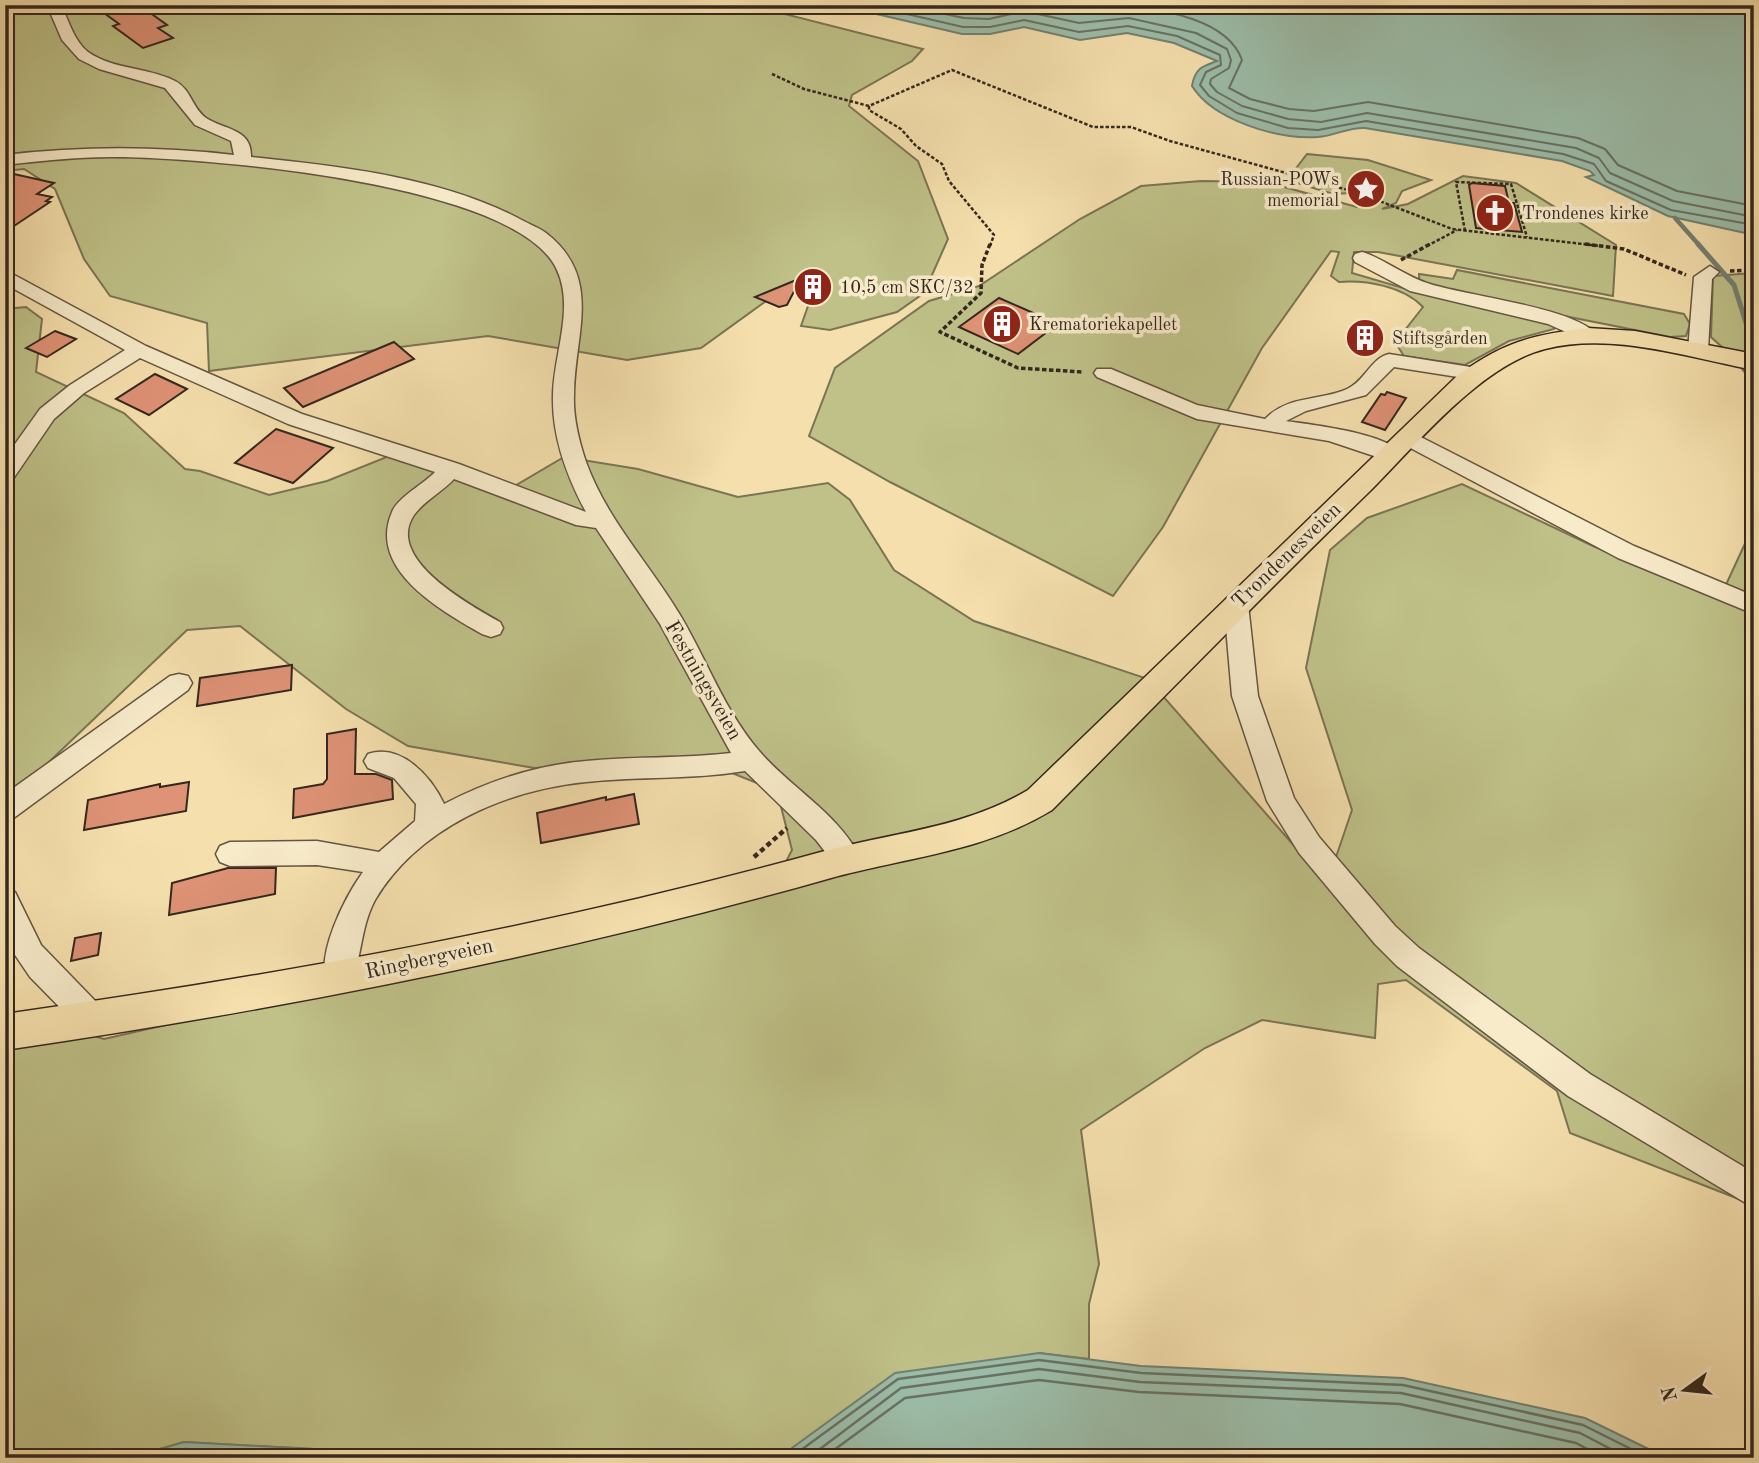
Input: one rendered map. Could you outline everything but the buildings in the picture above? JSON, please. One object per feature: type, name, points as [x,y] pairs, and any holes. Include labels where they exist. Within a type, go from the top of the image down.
[{"type":"main road","name":"Trondenesveien","points":[[847,859],[971,834],[994,827],[1026,810],[1065,776],[1236,604],[1477,374],[1524,346],[1588,336],[1635,339],[1754,362]]},
{"type":"main road","name":"Ringbergveien","points":[[5,1032],[93,1020],[338,977],[748,887],[847,859]]},
{"type":"street","points":[[54,5],[72,43],[83,56],[100,65],[172,86],[197,119],[240,140],[244,148],[242,161]]},
{"type":"street","name":"Festningsveien","points":[[5,160],[114,152],[313,167],[425,191],[489,211],[526,229],[549,246],[568,272],[573,309],[563,411],[577,466],[602,521],[670,619],[729,731],[751,760],[834,838],[847,859]]},
{"type":"street","points":[[1362,258],[1386,275],[1426,289],[1558,320],[1588,336]]},
{"type":"street","points":[[5,276],[139,349],[295,419],[393,453],[451,469],[584,520],[602,521]]},
{"type":"street","points":[[1698,350],[1706,277]]},
{"type":"street","points":[[5,474],[47,414],[77,389],[139,349]]},
{"type":"street","points":[[1270,426],[1286,409],[1342,399],[1359,392],[1368,386],[1389,360],[1477,374]]},
{"type":"street","points":[[1104,373],[1184,408],[1270,426],[1400,447],[1626,552],[1754,606]]},
{"type":"street","points":[[451,469],[403,512],[399,520],[399,539],[404,556],[417,577],[450,604],[491,628]]},
{"type":"street","points":[[1236,604],[1245,696],[1281,801],[1309,845],[1385,935],[1408,957],[1579,1085],[1754,1192]]},
{"type":"street","points":[[5,808],[179,683]]},
{"type":"street","points":[[338,977],[348,922],[368,884],[383,864],[428,826],[482,800],[562,774],[718,767],[751,760]]},
{"type":"street","points":[[377,761],[398,765],[412,776],[430,803],[428,826]]},
{"type":"lane","points":[[230,855],[317,853],[383,864]]},
{"type":"lane","points":[[5,901],[17,935],[32,960],[93,1020]]},
{"type":"path","points":[[772,74],[804,89],[869,106],[951,70],[974,76],[1024,100],[1093,127],[1131,127],[1170,141],[1359,193],[1457,230],[1624,249],[1706,277]]},
{"type":"path","points":[[869,106],[869,110],[901,129],[916,146],[942,164],[949,181],[994,235],[982,265],[981,293],[940,332],[1018,368],[1104,373]]},
{"type":"path","points":[[1465,231],[1455,182],[1511,184],[1527,237]]},
{"type":"path","points":[[1386,275],[1415,250],[1457,230]]},
{"type":"path","points":[[748,887],[743,873],[753,857],[807,812]]},
{"type":"green space","points":[[5,5],[749,5],[923,49],[912,61],[852,95],[849,106],[918,161],[948,239],[924,293],[897,312],[830,330],[801,326],[814,289],[780,291],[701,348],[627,360],[488,336],[209,371],[207,323],[110,296],[84,259],[55,189],[24,169],[5,171]]},
{"type":"green space","points":[[1307,154],[1368,160],[1431,180],[1402,191],[1396,203],[1382,209],[1408,204],[1463,176],[1516,183],[1616,245],[1613,296],[1378,252],[1354,252],[1352,273],[1420,293],[1419,274],[1453,279],[1457,270],[1684,314],[1690,324],[1686,336],[1670,337],[1559,315],[1554,329],[1509,341],[1465,365],[1404,356],[1393,339],[1401,335],[1423,307],[1395,289],[1361,282],[1339,282],[1331,276],[1339,252],[1331,251],[1262,348],[1163,527],[1113,596],[890,482],[809,436],[835,368],[929,301],[979,286],[1080,219],[1141,186],[1201,181],[1266,182],[1357,207],[1359,201],[1351,193],[1333,194],[1287,180]]},
{"type":"green space","points":[[1753,273],[1754,383],[1742,369],[1740,352],[1723,348],[1711,337],[1713,276]]},
{"type":"green space","points":[[26,307],[42,319],[36,372],[124,413],[185,469],[200,471],[269,495],[327,481],[389,456],[474,486],[506,491],[564,457],[638,469],[738,497],[828,483],[850,500],[894,570],[974,621],[1148,679],[1304,857],[1336,857],[1352,810],[1306,668],[1330,550],[1367,518],[1462,484],[1593,546],[1754,613],[1754,1205],[1570,1133],[1557,1091],[1406,980],[1378,984],[1375,1038],[1262,1020],[1205,1048],[1081,1130],[1099,1264],[1089,1304],[1089,1359],[1039,1353],[792,1448],[793,1458],[363,1458],[350,1451],[184,1442],[129,1458],[5,1458],[5,1011],[104,1039],[773,887],[792,850],[777,791],[702,761],[534,768],[408,746],[346,709],[240,626],[187,630],[5,804],[5,309]]},
{"type":"green space","points":[[1754,524],[1754,601],[1724,589]]},
{"type":"water","points":[[805,5],[1754,5],[1754,231],[1745,233],[1668,216],[1586,177],[1594,175],[1590,171],[1562,161],[1365,128],[1324,136],[1302,137],[1266,131],[1231,118],[1202,98],[1192,86],[1195,75],[1200,69],[1217,61],[1174,43],[1127,33],[1080,40],[1024,27],[990,34],[962,34],[855,9]]},
{"type":"water","points":[[1039,1353],[1141,1366],[1403,1378],[1585,1418],[1667,1458],[793,1458],[792,1448],[895,1373]]},
{"type":"water","points":[[184,1442],[350,1451],[363,1458],[129,1458]]},
{"type":"waterway","points":[[1675,218],[1700,246]]},
{"type":"waterway","points":[[1698,244],[1734,285],[1754,348]]},
{"type":"place","name":"Russian-POWs memorial","points":[[1366,189]]},
{"type":"place","name":"Trondenes kirke","points":[[1495,213]]},
{"type":"place","name":"10,5 cm SKC/32","points":[[813,287]]},
{"type":"place","name":"Krematoriekapellet","points":[[1002,324]]},
{"type":"place","name":"Stiftsgården","points":[[1365,338]]}]
